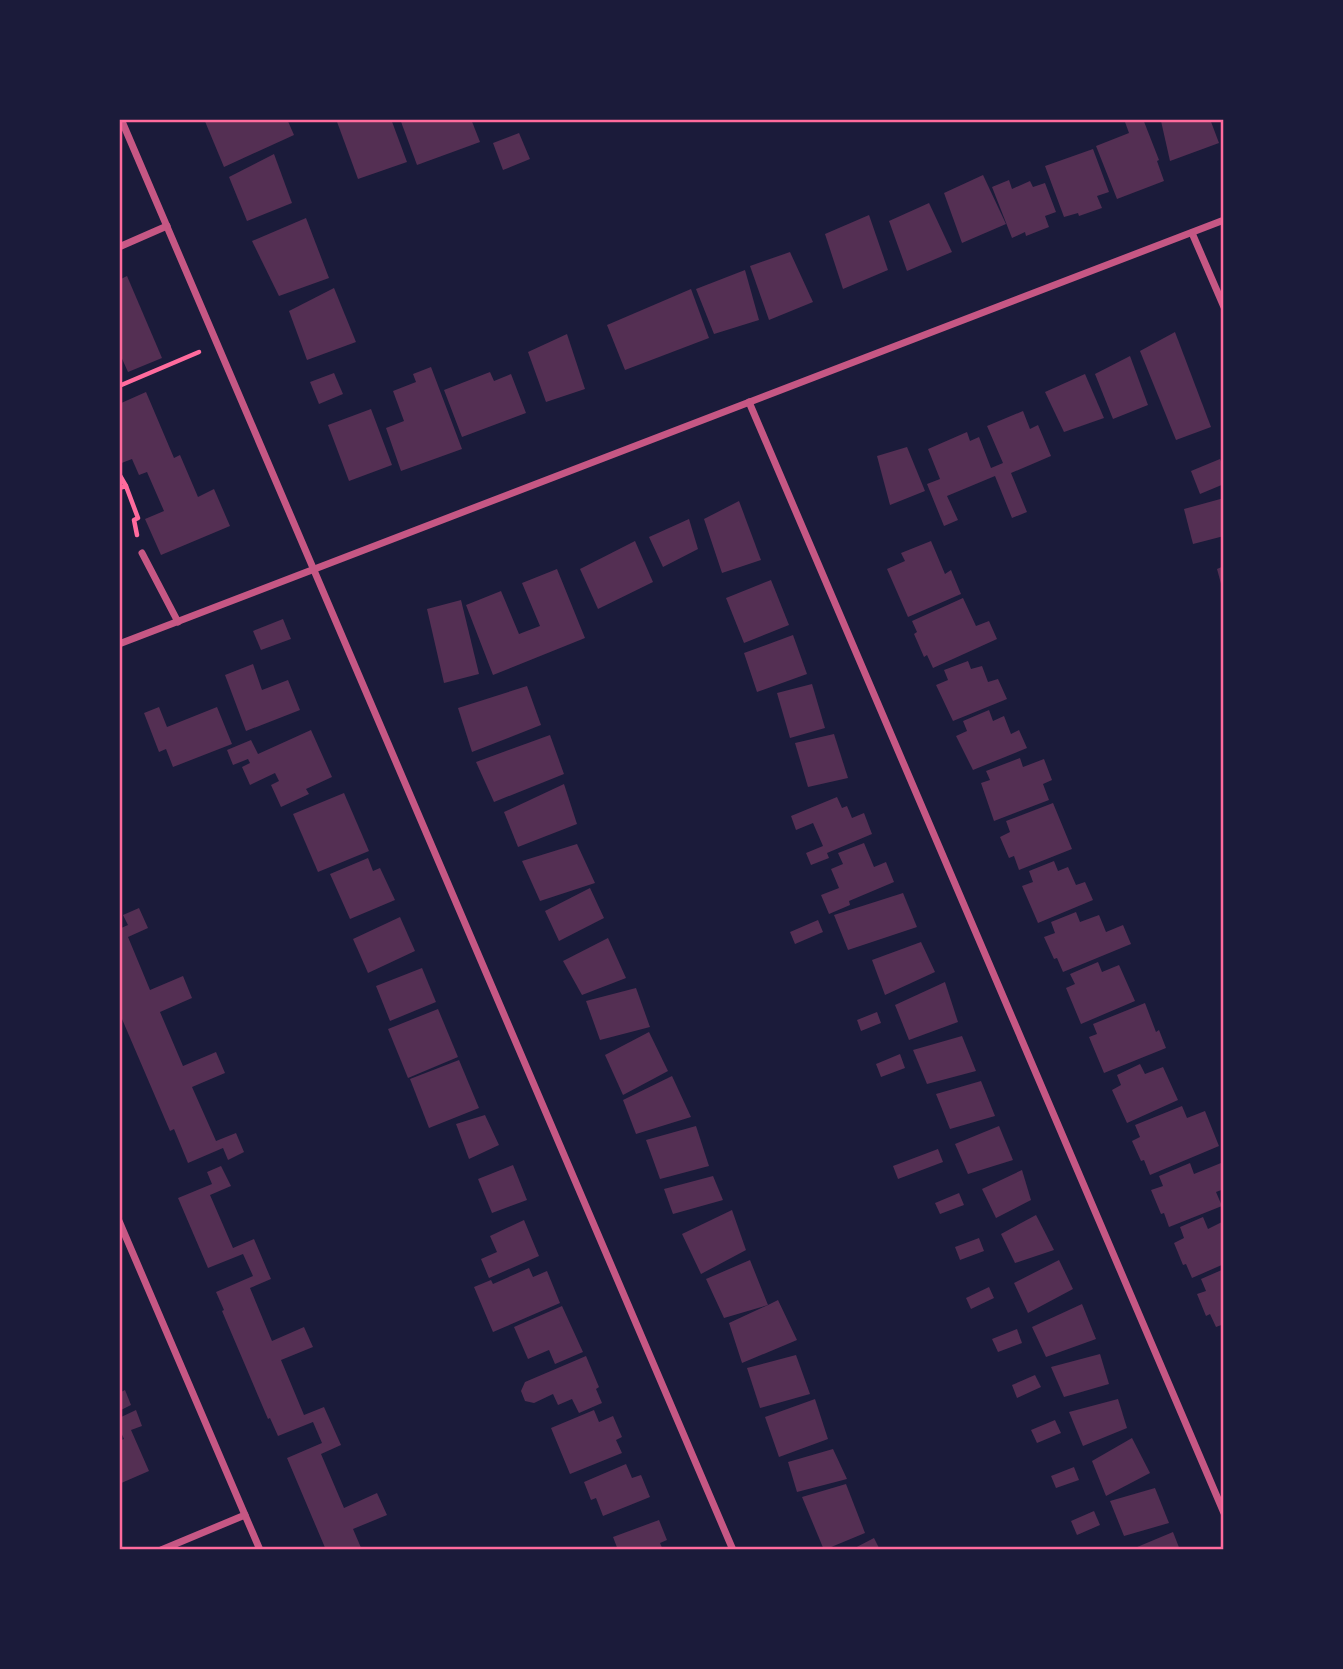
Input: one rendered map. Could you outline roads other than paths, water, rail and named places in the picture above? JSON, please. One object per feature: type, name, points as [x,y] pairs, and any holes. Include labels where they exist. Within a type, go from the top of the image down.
[{"type":"street","points":[[121,119],[733,1550]]},
{"type":"street","points":[[119,644],[1224,220]]},
{"type":"street","points":[[119,247],[167,226]]},
{"type":"street","points":[[1192,233],[1224,307]]},
{"type":"street","points":[[749,402],[1224,1513]]},
{"type":"street","points":[[142,553],[178,622]]},
{"type":"street","points":[[119,1221],[260,1550]]},
{"type":"street","points":[[162,1550],[245,1515]]}]
